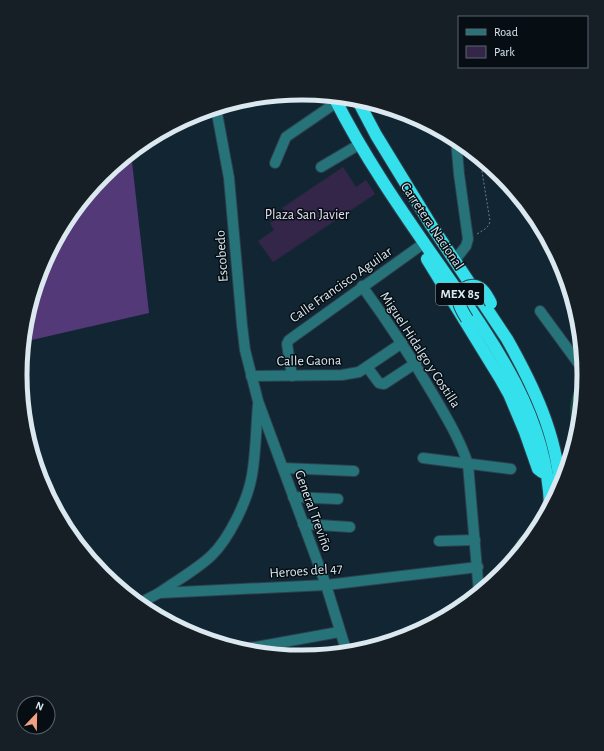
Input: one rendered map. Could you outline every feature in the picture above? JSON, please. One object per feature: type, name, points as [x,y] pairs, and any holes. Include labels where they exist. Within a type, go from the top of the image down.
[{"type":"highway","name":"Carretera Nacional","points":[[338,103],[360,144],[419,240],[486,330],[515,380],[525,401],[554,485]]},
{"type":"highway","name":"Carretera Nacional","points":[[361,107],[376,135],[431,225],[507,340],[526,374],[550,435],[558,469],[556,481]]},
{"type":"highway","name":"MEX 85","points":[[419,240],[441,283],[509,394],[525,432],[538,469],[554,486]]},
{"type":"highway","name":"MEX 85","points":[[542,472],[526,426],[509,386],[488,349],[461,308],[458,300],[461,293],[468,287],[474,285],[480,288],[517,343],[536,379],[553,422],[563,462]]},
{"type":"street","points":[[275,163],[286,137],[332,102]]},
{"type":"street","name":"Escobedo","points":[[217,114],[229,178],[245,350],[258,401]]},
{"type":"street","points":[[322,167],[360,144]]},
{"type":"street","points":[[455,260],[466,246],[468,239],[457,148]]},
{"type":"street","name":"Calle Francisco Aguilar","points":[[292,376],[287,344],[289,340],[362,286],[419,240]]},
{"type":"street","name":"Miguel Hidalgo y Costilla","points":[[362,286],[416,363],[452,426],[468,464],[479,586]]},
{"type":"street","points":[[540,311],[576,361]]},
{"type":"street","name":"Calle Gaona","points":[[251,376],[342,375],[359,372],[402,343]]},
{"type":"street","points":[[366,367],[378,381],[383,384],[416,363]]},
{"type":"street","points":[[159,593],[210,557],[221,544],[235,522],[252,477],[258,401]]},
{"type":"street","name":"General Treviño","points":[[258,401],[326,585],[344,647]]},
{"type":"street","points":[[423,458],[511,469]]},
{"type":"street","points":[[283,468],[354,471]]},
{"type":"street","points":[[293,497],[338,499]]},
{"type":"street","points":[[303,524],[350,527]]},
{"type":"street","points":[[439,541],[475,540]]},
{"type":"street","name":"Heroes del 47","points":[[144,601],[159,593],[326,585],[478,567]]},
{"type":"street","points":[[258,647],[339,632]]},
{"type":"path","points":[[468,239],[490,225],[481,168]]},
{"type":"green space","name":"Plaza San Javier","points":[[343,167],[356,187],[366,180],[375,194],[273,262],[258,241],[274,230],[270,223],[286,212],[282,208]]},
{"type":"shaded area","points":[[132,160],[149,313],[29,341],[36,304],[48,270],[64,238],[73,223],[95,194]]},
{"type":"waterway","points":[[573,424],[571,409],[575,392]]},
{"type":"waterway","points":[[515,549],[518,541],[525,536]]}]
